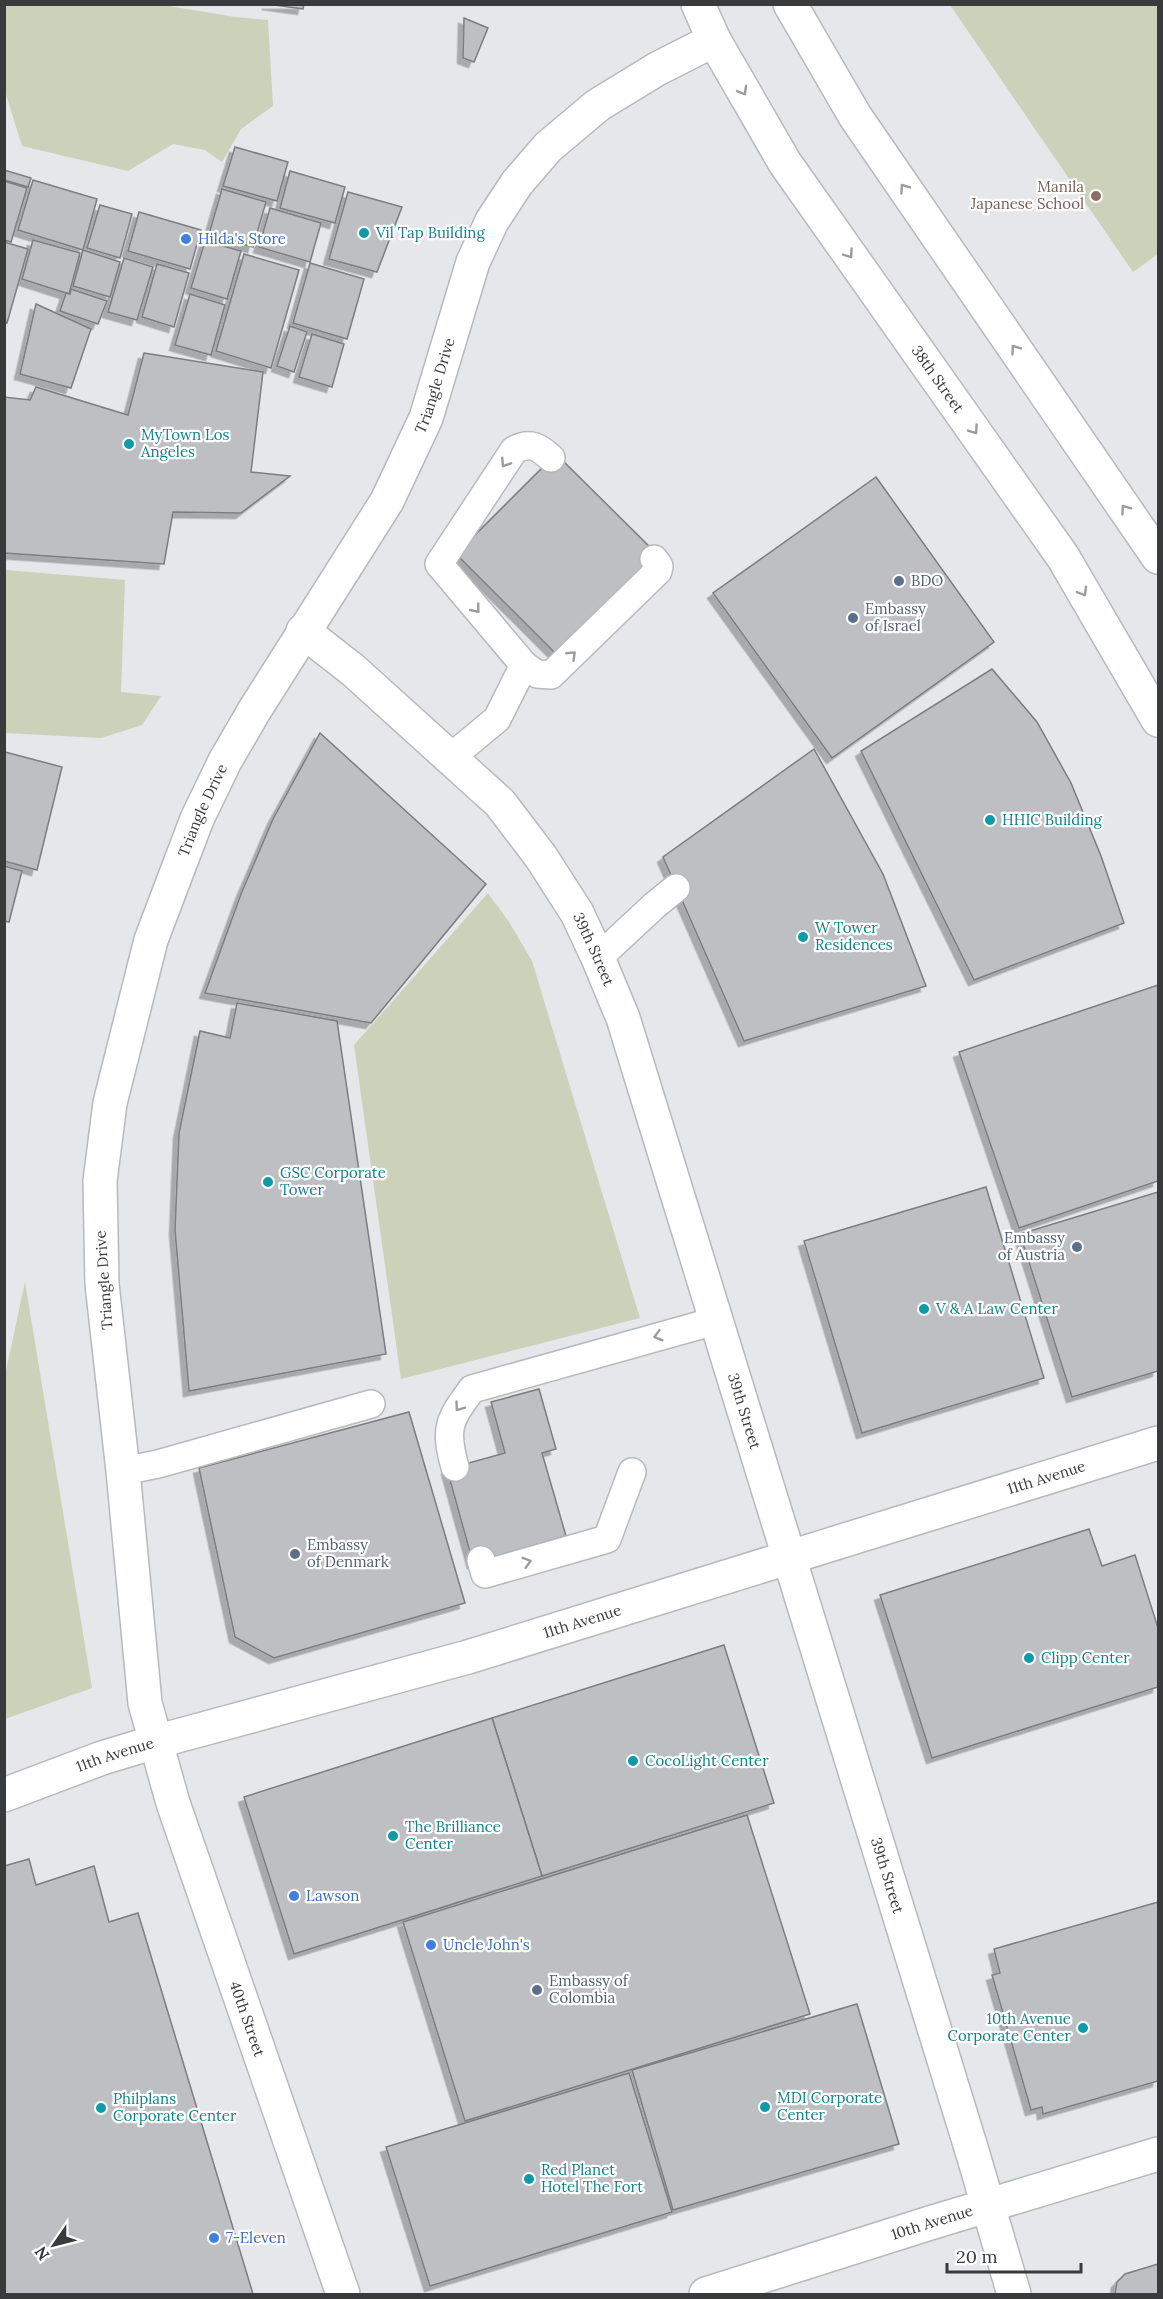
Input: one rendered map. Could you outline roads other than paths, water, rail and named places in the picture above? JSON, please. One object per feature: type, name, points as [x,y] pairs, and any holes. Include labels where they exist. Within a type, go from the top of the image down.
[{"type":"street","name":"38th Street","points":[[698,4],[714,40],[784,163],[1063,557],[1158,720]]},
{"type":"street","points":[[791,7],[855,116],[1158,557]]},
{"type":"street","name":"Triangle Drive","points":[[155,1742],[144,1703],[123,1471],[102,1284],[100,1181],[110,1103],[151,940],[173,878],[225,761],[303,631],[387,501],[426,418],[473,262],[492,221],[517,183],[548,147],[598,105],[657,69],[714,40]]},
{"type":"street","name":"39th Street","points":[[303,631],[353,670],[500,802],[541,857],[577,913],[598,958],[623,1018],[1014,2295]]},
{"type":"street","name":"11th Avenue","points":[[4,1795],[102,1758],[468,1657],[1158,1443]]},
{"type":"street","name":"40th Street","points":[[155,1742],[177,1814],[343,2295]]},
{"type":"street","name":"10th Avenue","points":[[706,2295],[1158,2154]]},
{"type":"lane","points":[[551,458],[540,448],[532,445],[514,450],[439,564],[524,665],[537,674],[551,675],[658,571],[659,566],[654,559]]},
{"type":"lane","points":[[450,758],[497,720],[524,665]]},
{"type":"lane","points":[[598,958],[676,888]]},
{"type":"lane","points":[[455,1467],[448,1443],[452,1416],[472,1389],[715,1321]]},
{"type":"lane","points":[[123,1471],[158,1464],[371,1404]]},
{"type":"lane","points":[[481,1560],[485,1574],[607,1539],[632,1472]]},
{"type":"place","name":"Manila Japanese School","points":[[1096,196]]},
{"type":"place","name":"Vil Tap Building","points":[[364,233]]},
{"type":"place","name":"Hilda's Store","points":[[186,239]]},
{"type":"place","name":"MyTown Los Angeles","points":[[129,444]]},
{"type":"place","name":"BDO","points":[[899,581]]},
{"type":"place","name":"Embassy of Israel","points":[[853,618]]},
{"type":"place","name":"HHIC Building","points":[[990,820]]},
{"type":"place","name":"W Tower Residences","points":[[803,937]]},
{"type":"place","name":"GSC Corporate Tower","points":[[268,1182]]},
{"type":"place","name":"Embassy of Austria","points":[[1077,1247]]},
{"type":"place","name":"V & A Law Center","points":[[924,1309]]},
{"type":"place","name":"Embassy of Denmark","points":[[295,1554]]},
{"type":"place","name":"Clipp Center","points":[[1029,1658]]},
{"type":"place","name":"CocoLight Center","points":[[633,1761]]},
{"type":"place","name":"The Brilliance Center","points":[[393,1836]]},
{"type":"place","name":"Lawson","points":[[294,1896]]},
{"type":"place","name":"Uncle John's","points":[[431,1945]]},
{"type":"place","name":"Embassy of Colombia","points":[[537,1990]]},
{"type":"place","name":"10th Avenue Corporate Center","points":[[1083,2028]]},
{"type":"place","name":"MDI Corporate Center","points":[[765,2107]]},
{"type":"place","name":"Philplans Corporate Center","points":[[101,2108]]},
{"type":"place","name":"Red Planet Hotel The Fort","points":[[529,2179]]},
{"type":"place","name":"7-Eleven","points":[[214,2238]]}]
